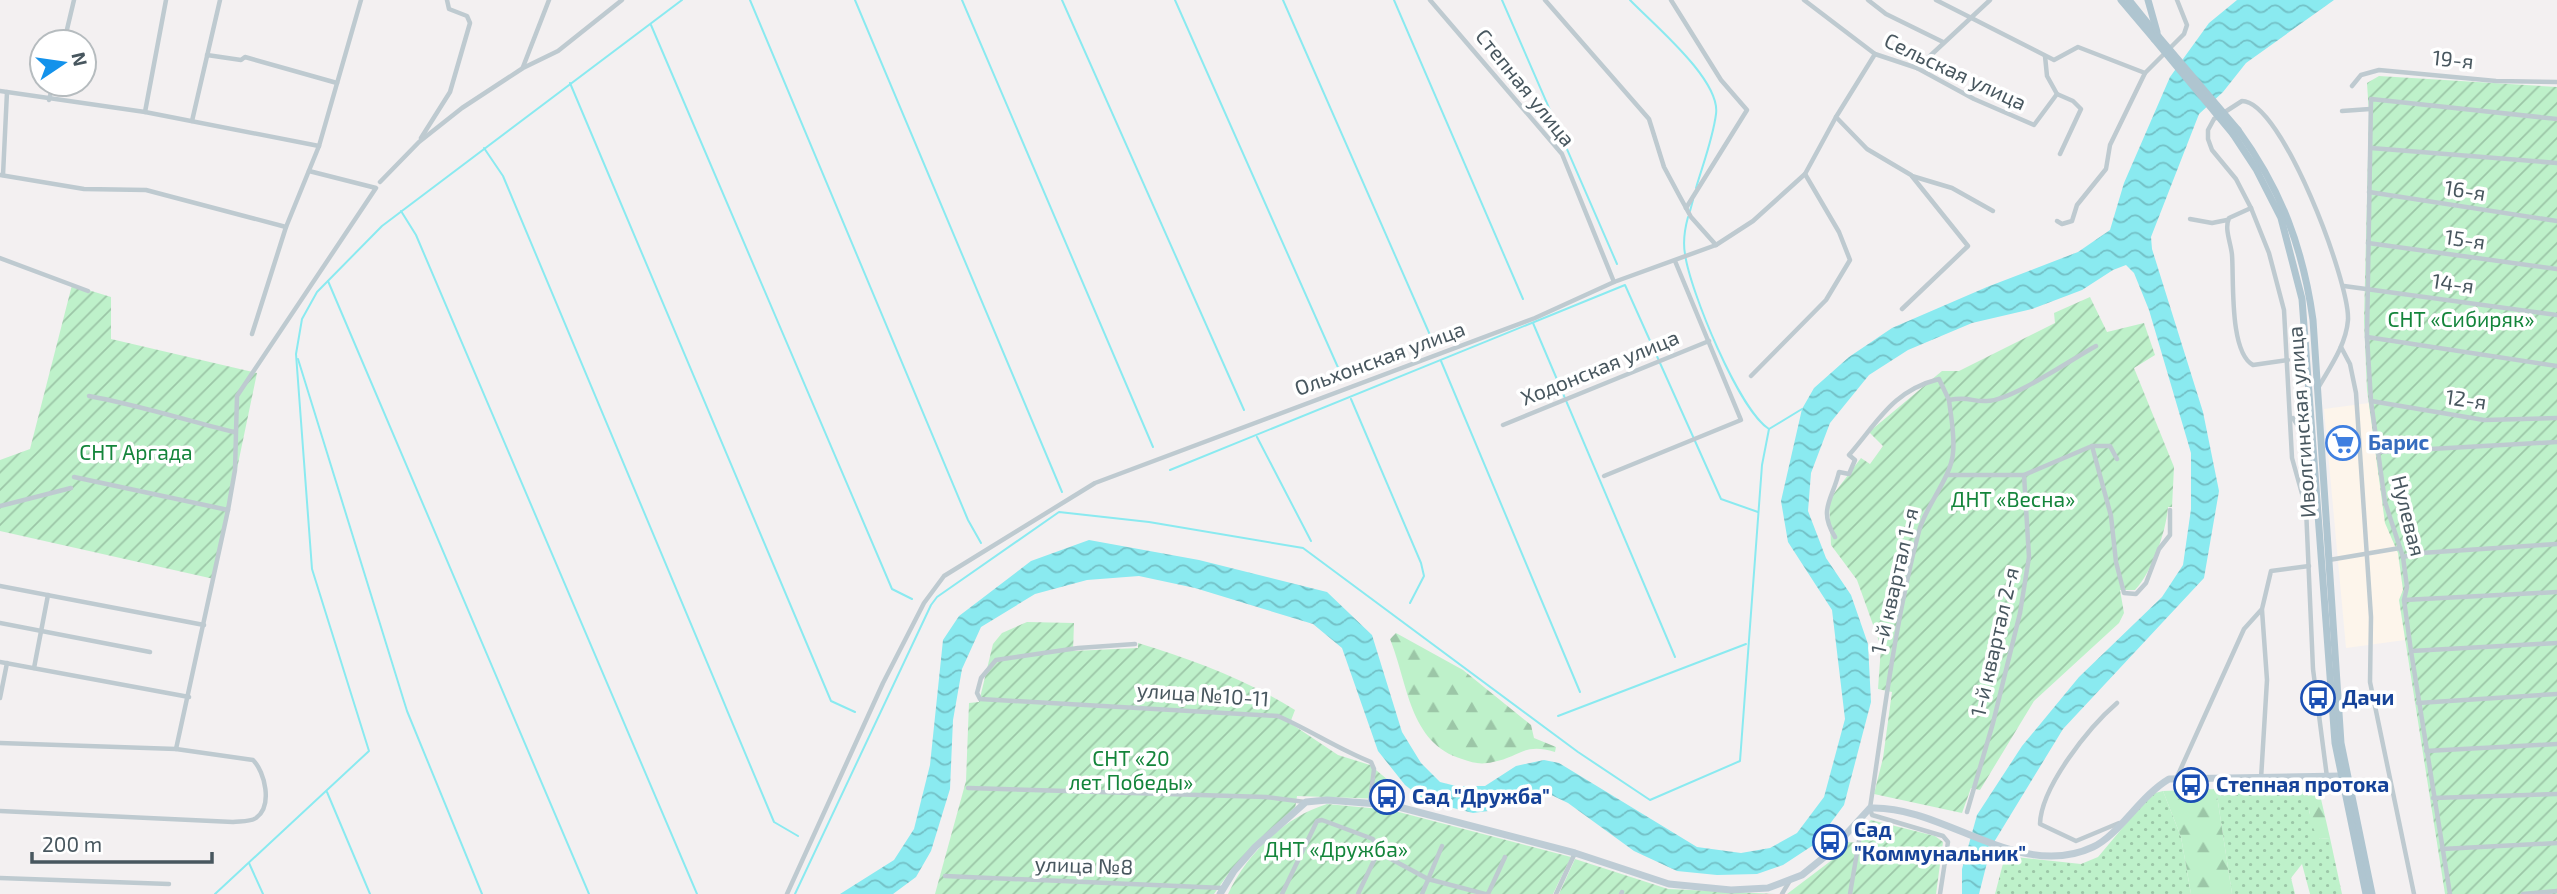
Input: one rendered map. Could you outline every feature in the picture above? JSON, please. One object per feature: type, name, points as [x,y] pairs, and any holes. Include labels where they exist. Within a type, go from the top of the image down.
[{"type":"main road","name":"Иволгинская улица","points":[[2121,0],[2235,132],[2277,191],[2298,242],[2311,308],[2341,743],[2372,894]]},
{"type":"main road","name":"Иволгинская улица","points":[[2129,0],[2156,38]]},
{"type":"main road","points":[[2148,0],[2156,38]]},
{"type":"main road","name":"Иволгинская улица","points":[[2235,132],[2275,204],[2290,244],[2302,299],[2335,743],[2366,894]]},
{"type":"street","points":[[67,28],[74,0]]},
{"type":"street","points":[[145,112],[166,0]]},
{"type":"street","points":[[192,121],[220,0]]},
{"type":"street","points":[[252,334],[286,227],[318,146],[362,0]]},
{"type":"street","points":[[419,142],[450,92],[470,23],[467,16],[447,7],[447,0]]},
{"type":"street","points":[[523,68],[523,59],[549,0]]},
{"type":"street","points":[[380,182],[419,142],[523,68],[558,51],[622,0]]},
{"type":"street","name":"Степная улица","points":[[1430,0],[1562,154],[1614,282]]},
{"type":"street","points":[[1545,0],[1649,119],[1664,167],[1686,208],[1716,245]]},
{"type":"street","points":[[1671,0],[1721,80],[1747,110],[1686,208]]},
{"type":"street","name":"Сельская улица","points":[[1804,0],[1875,54],[1917,68],[1974,99],[2034,125],[2057,94],[2073,101],[2081,109],[2060,154]]},
{"type":"street","points":[[1868,0],[1886,14],[1943,42]]},
{"type":"street","points":[[1936,0],[2045,56],[2058,60],[2078,47],[2146,73]]},
{"type":"street","points":[[1917,68],[1990,0]]},
{"type":"street","points":[[2057,221],[2062,224],[2072,220],[2077,205],[2102,176],[2110,145],[2146,73],[2184,34],[2187,25],[2177,0]]},
{"type":"street","name":"Ольхонская улица","points":[[787,894],[883,683],[933,588],[944,576],[1095,483],[1535,318],[1614,282],[1716,245],[1754,221],[1805,174],[1875,54]]},
{"type":"street","points":[[207,55],[241,61],[245,57],[337,83]]},
{"type":"street","points":[[2045,56],[2046,76],[2057,94]]},
{"type":"street","name":"19-я","points":[[2352,86],[2361,75],[2379,70],[2496,81],[2557,82]]},
{"type":"street","points":[[0,91],[145,112],[318,146]]},
{"type":"street","points":[[7,92],[1,175],[84,189],[146,190],[286,227]]},
{"type":"street","name":"Нулевая","points":[[2450,894],[2418,702],[2404,600],[2407,587],[2403,557],[2385,502],[2371,401],[2367,288],[2371,100],[2557,119]]},
{"type":"street","points":[[2317,388],[2341,347],[2348,321],[2344,286],[2296,162],[2254,104],[2247,101],[2238,102],[2214,119],[2207,133],[2212,150],[2236,179],[2251,208],[2276,275],[2284,310],[2292,457],[2306,508],[2316,701],[2327,777]]},
{"type":"street","points":[[2342,111],[2371,109]]},
{"type":"street","points":[[1836,117],[1867,149],[1911,175],[1964,194],[1993,211]]},
{"type":"street","points":[[2371,148],[2557,163]]},
{"type":"street","points":[[176,749],[235,470],[237,396],[376,188],[309,171]]},
{"type":"street","points":[[1751,376],[1826,300],[1850,260],[1839,232],[1805,174]]},
{"type":"street","points":[[1902,309],[1968,246],[1911,175]]},
{"type":"street","name":"16-я","points":[[2369,192],[2557,221]]},
{"type":"street","points":[[2190,219],[2212,223],[2227,220],[2251,208]]},
{"type":"street","points":[[2227,220],[2232,255],[2231,289],[2245,359],[2259,365],[2288,360]]},
{"type":"street","name":"15-я","points":[[2368,243],[2557,269]]},
{"type":"street","points":[[0,258],[88,291]]},
{"type":"street","points":[[1604,476],[1739,422],[1741,414],[1675,261]]},
{"type":"street","name":"14-я","points":[[2344,286],[2557,315]]},
{"type":"street","points":[[2367,337],[2557,366]]},
{"type":"street","name":"Ходонская улица","points":[[1503,425],[1709,341]]},
{"type":"street","points":[[1835,537],[1826,522],[1825,507],[1833,495],[1839,472],[1849,474],[1854,460],[1849,455],[1865,432],[1914,386],[1939,379],[1949,400],[1967,396],[1987,402],[2038,379],[2096,346]]},
{"type":"street","points":[[2341,347],[2350,364],[2356,393],[2372,643],[2370,682],[2414,894]]},
{"type":"street","points":[[89,396],[140,405],[169,416],[234,432]]},
{"type":"street","name":"1-й квартал 1-я","points":[[1850,894],[1919,530],[1928,503],[1946,475],[1953,455],[1949,400]]},
{"type":"street","name":"12-я","points":[[2371,401],[2484,420],[2557,418]]},
{"type":"street","points":[[2290,407],[2294,422],[2314,439]]},
{"type":"street","points":[[2378,452],[2557,442]]},
{"type":"street","points":[[1946,475],[2024,475],[2092,446],[2110,446],[2116,459]]},
{"type":"street","points":[[2092,446],[2110,516],[2116,562],[2124,593],[2136,593],[2146,583],[2159,548],[2170,535],[2170,510]]},
{"type":"street","name":"1-й квартал 2-я","points":[[1967,811],[1993,723],[2020,613],[2029,557],[2024,475]]},
{"type":"street","points":[[74,477],[228,510]]},
{"type":"street","points":[[0,506],[71,488]]},
{"type":"street","points":[[2403,557],[2420,553],[2557,544]]},
{"type":"street","points":[[2329,560],[2400,548]]},
{"type":"street","points":[[2261,780],[2267,680],[2262,609],[2273,570],[2309,566]]},
{"type":"street","points":[[0,586],[204,625]]},
{"type":"street","points":[[2404,600],[2557,592]]},
{"type":"street","points":[[34,668],[47,595]]},
{"type":"street","points":[[2177,777],[2244,629],[2262,609]]},
{"type":"street","points":[[0,623],[150,652]]},
{"type":"street","points":[[2411,651],[2557,643]]},
{"type":"street","name":"улица №10-11","points":[[1135,644],[1071,649],[996,660],[990,663],[978,685],[980,699],[1278,716],[1307,729],[1340,750],[1371,762],[1374,769],[1370,803]]},
{"type":"street","points":[[0,662],[189,697]]},
{"type":"street","points":[[0,698],[7,663]]},
{"type":"street","points":[[2418,702],[2557,694]]},
{"type":"street","points":[[2117,703],[2083,735],[2040,808],[2040,824],[2077,841],[2120,822]]},
{"type":"street","points":[[0,743],[176,749],[253,760],[260,767],[264,802],[254,820],[162,819],[0,811]]},
{"type":"street","points":[[2426,751],[2557,744]]},
{"type":"street","points":[[1867,811],[1919,817],[2030,854],[2076,853],[2097,845],[2157,786],[2177,777],[2261,780],[2341,776]]},
{"type":"street","points":[[968,788],[1266,797],[1306,803],[1327,800],[1370,803],[1575,853],[1669,884],[1731,890],[1768,888],[1789,882],[1828,854],[1867,811]]},
{"type":"street","points":[[2433,798],[2557,794]]},
{"type":"street","points":[[1222,891],[1255,847],[1306,803]]},
{"type":"street","points":[[1867,811],[1872,815],[1943,836],[1948,842],[1940,894]]},
{"type":"street","points":[[1282,894],[1317,821],[1322,820],[1373,839],[1378,852],[1428,879],[1487,894],[1505,857]]},
{"type":"street","points":[[2442,849],[2557,843]]},
{"type":"street","points":[[1422,894],[1443,846]]},
{"type":"street","points":[[1358,894],[1378,852]]},
{"type":"street","points":[[1556,894],[1575,853]]},
{"type":"street","points":[[0,877],[169,884]]},
{"type":"street","name":"улица №8","points":[[944,877],[1222,891]]},
{"type":"street","points":[[1782,894],[1789,882]]},
{"type":"street","points":[[2523,894],[2557,891]]},
{"type":"shaded area","points":[[2369,403],[2385,522],[2398,553],[2403,591],[2399,600],[2405,640],[2346,648],[2324,409]]},
{"type":"green space","name":"СНТ «Сибиряк»","points":[[2379,76],[2557,87],[2557,894],[2445,894],[2399,600],[2403,590],[2398,553],[2385,523],[2367,390],[2364,321],[2369,114],[2367,83]]},
{"type":"green space","name":"СНТ Аргада","points":[[72,285],[111,297],[111,339],[257,373],[214,579],[0,531],[0,460],[30,449]]},
{"type":"green space","name":"ДНТ «Весна»","points":[[2090,297],[2107,332],[2144,323],[2155,355],[2134,368],[2174,467],[2172,507],[2168,507],[2161,540],[2152,562],[2135,590],[2120,590],[2124,613],[2119,623],[2034,701],[1980,790],[1971,788],[1962,813],[1874,794],[1883,758],[1892,692],[1878,689],[1881,647],[1857,580],[1831,545],[1829,500],[1861,458],[1870,464],[1883,446],[1869,432],[1942,371],[1959,371],[2055,323],[2054,313]]},
{"type":"green space","name":"СНТ «20 лет Победы»","points":[[1027,622],[1074,623],[1073,651],[1138,648],[1138,643],[1199,663],[1257,689],[1295,710],[1290,723],[1338,755],[1370,765],[1388,780],[1383,799],[1297,796],[1295,809],[1231,870],[1214,894],[935,894],[966,781],[969,703],[979,702],[993,644],[1002,633]]},
{"type":"green space","points":[[1396,633],[1463,670],[1531,725],[1534,738],[1556,747],[1555,752],[1529,749],[1502,760],[1481,763],[1444,751],[1431,740],[1413,710],[1390,639]]},
{"type":"green space","points":[[2309,786],[2309,812],[2320,839],[2330,838],[2342,894],[2310,894],[2302,864],[2291,878],[2295,894],[2232,894],[2216,789]]},
{"type":"green space","points":[[2309,786],[2318,786],[2330,838],[2320,839],[2313,827]]},
{"type":"green space","points":[[2216,789],[2232,894],[2191,894],[2181,837],[2163,791]]},
{"type":"green space","points":[[2163,791],[2181,837],[2191,894],[1995,894],[2005,856],[2081,864],[2098,857],[2151,794]]},
{"type":"green space","name":"ДНТ «Дружба»","points":[[1327,804],[1391,810],[1571,857],[1553,894],[1228,894],[1246,864],[1269,838],[1296,818]]},
{"type":"green space","points":[[1871,820],[1935,836],[1943,842],[1936,894],[1787,894],[1832,860],[1846,842],[1860,843],[1862,829]]},
{"type":"green space","points":[[1575,859],[1668,889],[1776,894],[1559,894]]},
{"type":"water","points":[[2237,0],[2334,0],[2246,63],[2223,92],[2199,114],[2151,237],[2152,249],[2203,412],[2219,491],[2204,578],[2063,729],[1991,847],[1979,894],[1962,894],[1962,869],[1977,815],[2022,746],[2079,677],[2162,597],[2183,565],[2191,509],[2191,453],[2149,310],[2134,273],[2126,265],[2082,290],[2032,309],[1972,323],[1908,350],[1869,375],[1830,423],[1811,473],[1808,511],[1826,558],[1851,595],[1868,644],[1871,702],[1844,805],[1815,844],[1783,865],[1757,874],[1717,875],[1677,871],[1634,851],[1568,803],[1543,791],[1517,793],[1488,811],[1473,813],[1426,801],[1405,785],[1378,751],[1342,648],[1313,624],[1195,588],[1139,576],[1087,580],[1035,594],[981,627],[962,669],[953,720],[950,789],[931,851],[916,877],[893,894],[840,894],[894,860],[914,829],[930,765],[943,640],[959,616],[1031,561],[1089,540],[1199,560],[1327,592],[1372,635],[1402,732],[1421,763],[1440,782],[1456,786],[1485,786],[1516,766],[1544,760],[1559,763],[1697,847],[1741,853],[1770,848],[1797,833],[1824,797],[1845,719],[1832,610],[1788,542],[1781,501],[1802,409],[1814,388],[1849,357],[1892,328],[2078,252],[2110,230],[2124,183],[2170,77],[2209,23]]},
{"type":"waterway","points":[[215,894],[369,751],[312,569],[296,354],[302,319],[317,292],[382,226],[682,0]]},
{"type":"waterway","points":[[750,0],[968,520],[981,543]]},
{"type":"waterway","points":[[855,0],[1062,492]]},
{"type":"waterway","points":[[962,0],[1153,447]]},
{"type":"waterway","points":[[1062,0],[1244,410]]},
{"type":"waterway","points":[[1175,0],[1340,372]]},
{"type":"waterway","points":[[1283,0],[1430,335]]},
{"type":"waterway","points":[[1394,0],[1523,299]]},
{"type":"waterway","points":[[1502,0],[1617,264]]},
{"type":"waterway","points":[[1630,0],[1684,53],[1708,85],[1715,100],[1715,123],[1696,188]]},
{"type":"waterway","points":[[651,25],[892,589],[912,599]]},
{"type":"waterway","points":[[570,83],[831,701],[855,712]]},
{"type":"waterway","points":[[484,148],[503,176],[774,822],[798,836]]},
{"type":"waterway","points":[[1690,211],[1693,200]]},
{"type":"waterway","points":[[401,211],[416,235],[697,894]]},
{"type":"waterway","points":[[1688,217],[1685,254],[1706,321],[1744,399],[1757,418],[1769,429]]},
{"type":"waterway","points":[[328,281],[589,894]]},
{"type":"waterway","points":[[1170,470],[1625,285],[1721,499],[1758,512]]},
{"type":"waterway","points":[[1533,323],[1675,657]]},
{"type":"waterway","points":[[298,359],[407,711],[482,894]]},
{"type":"waterway","points":[[1441,361],[1580,692]]},
{"type":"waterway","points":[[1351,399],[1421,563],[1424,576],[1410,603]]},
{"type":"waterway","points":[[795,894],[931,605],[937,597],[1059,512],[1149,522],[1303,548],[1578,752],[1650,800],[1740,761],[1762,465],[1769,429],[1802,409]]},
{"type":"waterway","points":[[1257,437],[1311,541]]},
{"type":"waterway","points":[[1558,716],[1746,644]]},
{"type":"waterway","points":[[327,792],[370,894]]},
{"type":"waterway","points":[[249,863],[263,894]]},
{"type":"place","name":"Барис","points":[[2343,443]]},
{"type":"place","name":"Дачи","points":[[2318,698]]},
{"type":"place","name":"Степная протока","points":[[2191,785]]},
{"type":"place","name":"Сад \"Дружба\"","points":[[1387,797]]},
{"type":"place","name":"Сад \"Коммунальник\"","points":[[1830,842]]}]
